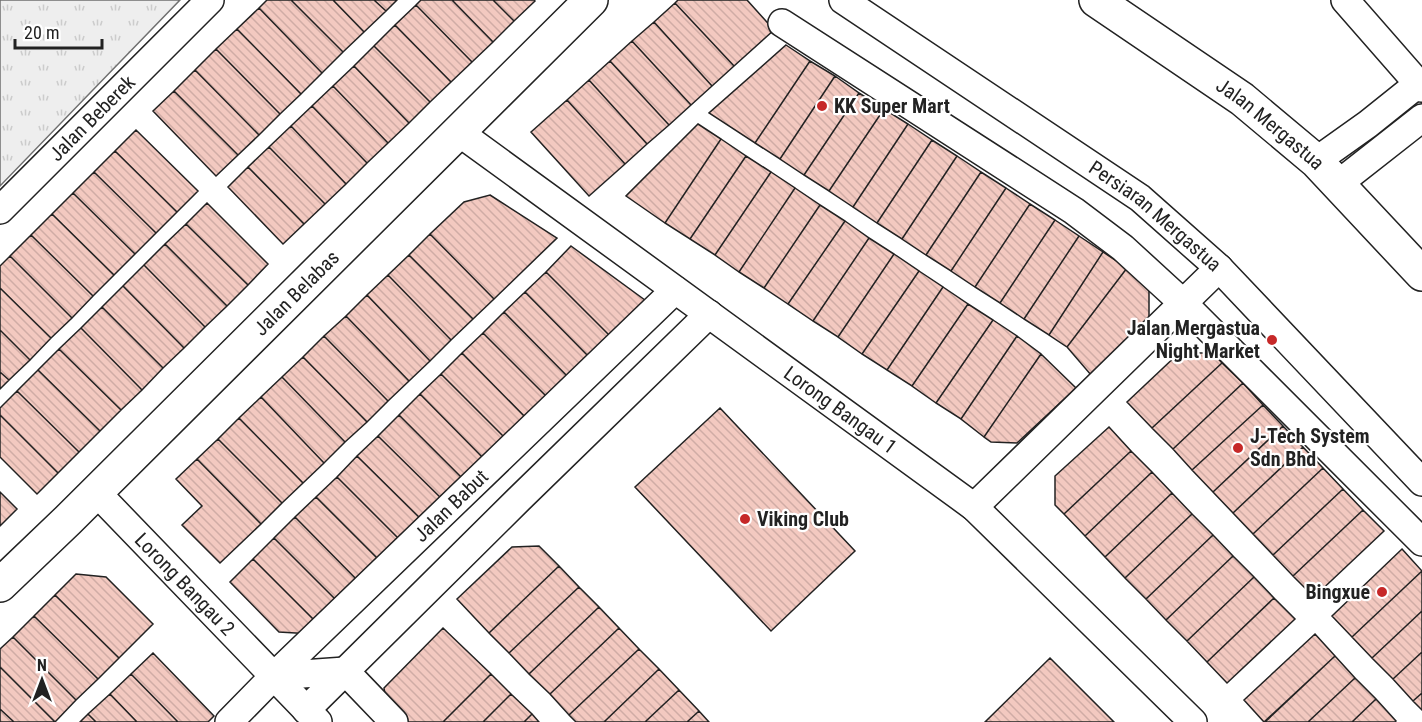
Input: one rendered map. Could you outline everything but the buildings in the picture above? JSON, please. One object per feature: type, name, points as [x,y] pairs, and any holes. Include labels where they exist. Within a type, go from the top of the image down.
[{"type":"street","name":"Jalan Beberek","points":[[0,210],[210,0]]},
{"type":"street","name":"Jalan Belabas","points":[[0,585],[591,0]]},
{"type":"street","name":"Persiaran Mergastua","points":[[843,0],[1140,198],[1219,268],[1422,482]]},
{"type":"street","name":"Jalan Mergastua","points":[[1096,0],[1242,99],[1316,161],[1422,274]]},
{"type":"street","points":[[1316,161],[1420,86],[1345,0]]},
{"type":"street","points":[[783,23],[1074,211],[1123,248],[1183,303],[1422,542]]},
{"type":"street","points":[[1338,184],[1422,118]]},
{"type":"street","name":"Lorong Bangau 1","points":[[457,131],[974,507],[1193,722]]},
{"type":"street","points":[[974,507],[1219,268]]},
{"type":"street","name":"Jalan Babut","points":[[229,722],[675,290]]},
{"type":"street","points":[[312,716],[345,671],[709,314]]},
{"type":"street","name":"Lorong Bangau 2","points":[[96,492],[312,716]]},
{"type":"street","points":[[274,676],[345,671]]},
{"type":"street","points":[[345,671],[394,722]]},
{"type":"green space","points":[[0,0],[180,0],[0,186]]},
{"type":"place","name":"KK Super Mart","points":[[822,106]]},
{"type":"place","name":"Jalan Mergastua Night Market","points":[[1272,340]]},
{"type":"place","name":"J-Tech System Sdn Bhd","points":[[1238,448]]},
{"type":"place","name":"Viking Club","points":[[745,519]]},
{"type":"place","name":"Bingxue","points":[[1382,592]]}]
